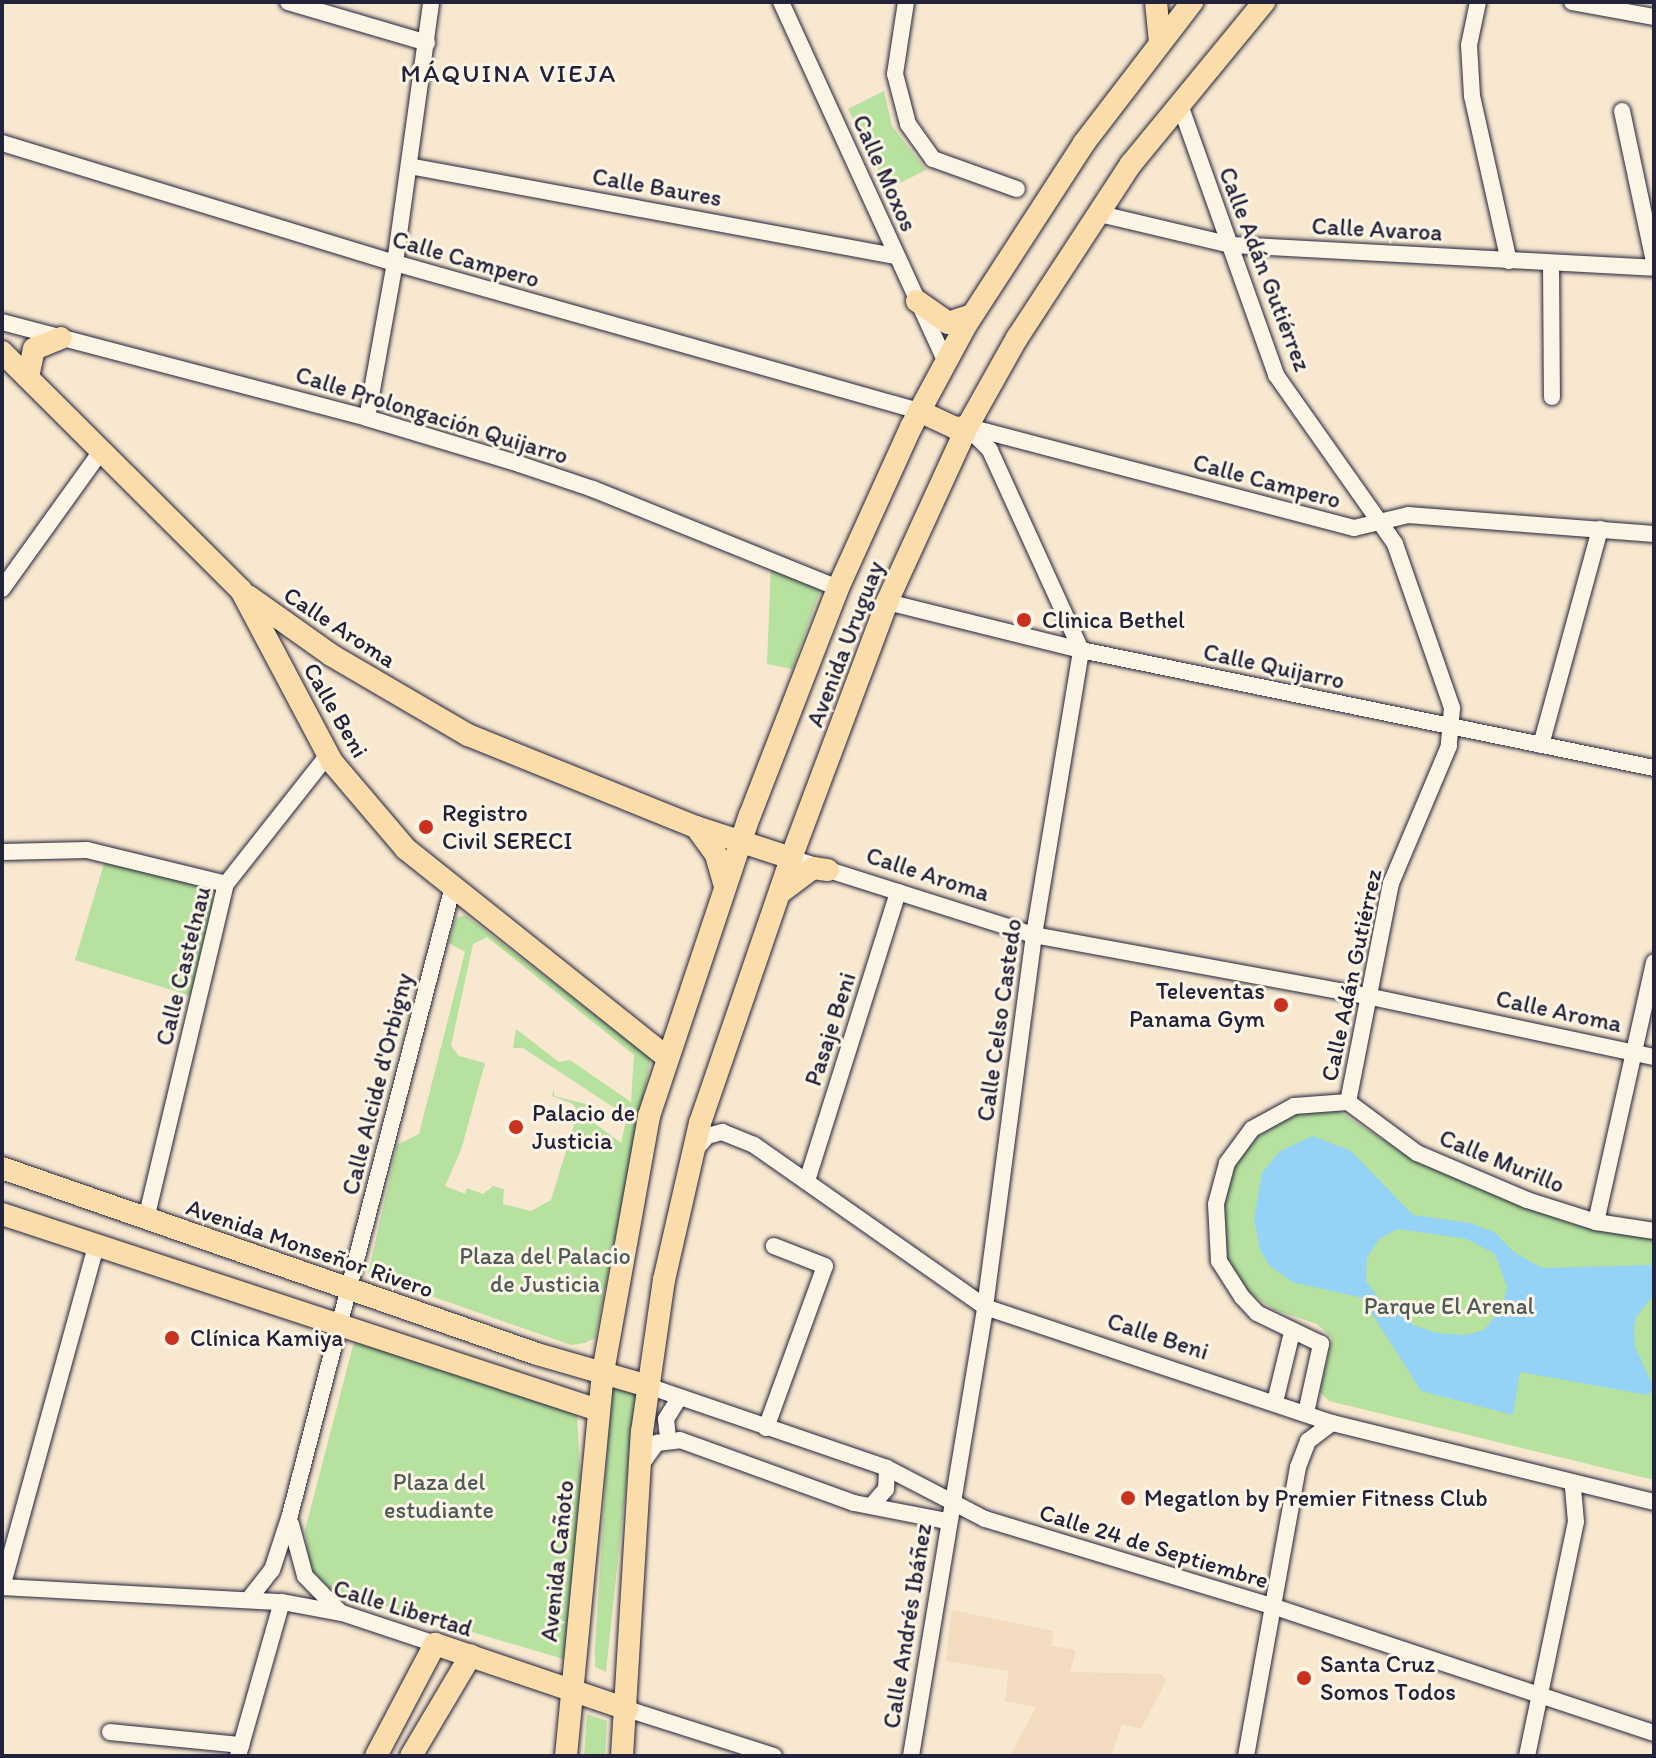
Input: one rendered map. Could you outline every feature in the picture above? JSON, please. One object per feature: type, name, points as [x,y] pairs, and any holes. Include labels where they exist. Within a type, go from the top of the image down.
[{"type":"main road","name":"Avenida Uruguay","points":[[603,1372],[649,1116],[665,1056],[740,842],[838,588],[919,411],[972,315],[1053,187],[1192,2]]},
{"type":"main road","name":"Avenida Uruguay","points":[[648,1386],[664,1280],[695,1150],[791,858],[887,602],[967,427],[1017,338],[1179,102],[1264,2]]},
{"type":"main road","points":[[1155,3],[1160,42]]},
{"type":"main road","points":[[917,301],[948,323],[972,315]]},
{"type":"main road","points":[[28,377],[34,349],[61,338]]},
{"type":"main road","name":"Calle Beni","points":[[2,352],[241,590],[328,755],[406,849],[452,890],[665,1056]]},
{"type":"main road","points":[[919,411],[955,428],[967,427]]},
{"type":"main road","name":"Calle Aroma","points":[[241,590],[316,645],[468,735],[696,827],[791,858]]},
{"type":"main road","points":[[286,678],[292,654],[316,645]]},
{"type":"main road","points":[[696,827],[716,855],[725,887]]},
{"type":"main road","points":[[778,896],[795,877],[813,868],[828,870]]},
{"type":"main road","name":"Avenida Monseñor Rivero","points":[[2,1168],[312,1277],[648,1386]]},
{"type":"main road","points":[[2,1214],[598,1410]]},
{"type":"main road","points":[[301,1310],[315,1300],[312,1277]]},
{"type":"main road","name":"Avenida Cañoto","points":[[566,1756],[603,1372]]},
{"type":"main road","points":[[622,1756],[639,1468],[648,1386]]},
{"type":"main road","points":[[376,1756],[424,1673],[435,1644]]},
{"type":"main road","name":"Calle Libertad","points":[[435,1644],[627,1709]]},
{"type":"main road","points":[[411,1756],[451,1683],[471,1655]]},
{"type":"main road","points":[[424,1673],[442,1674],[451,1683]]},
{"type":"street","points":[[288,2],[427,43]]},
{"type":"street","points":[[367,418],[395,263],[431,2]]},
{"type":"street","name":"Calle Moxos","points":[[781,2],[946,363]]},
{"type":"street","points":[[906,2],[895,74],[908,124],[933,159],[1017,189]]},
{"type":"street","points":[[1478,2],[1469,45],[1472,96],[1509,261]]},
{"type":"street","points":[[1572,2],[1654,17]]},
{"type":"street","name":"Calle Adán Gutiérrez","points":[[1179,102],[1276,375],[1395,544],[1452,708],[1452,728],[1391,883],[1348,1102],[1294,1106],[1252,1129],[1236,1145],[1221,1175],[1215,1221],[1219,1261],[1257,1313],[1321,1344],[1306,1413]]},
{"type":"street","points":[[1622,111],[1654,261]]},
{"type":"street","name":"Calle Campero","points":[[2,143],[395,263],[919,411]]},
{"type":"street","name":"Calle Baures","points":[[409,166],[896,256]]},
{"type":"street","name":"Calle Avaroa","points":[[1100,214],[1231,245],[1654,268]]},
{"type":"street","points":[[1551,263],[1552,397]]},
{"type":"street","name":"Calle Prolongación Quijarro","points":[[2,322],[367,418],[593,489],[838,588]]},
{"type":"street","points":[[967,427],[990,450],[1081,650]]},
{"type":"street","name":"Calle Campero","points":[[967,427],[1354,528],[1408,515],[1654,534]]},
{"type":"street","points":[[2,589],[102,450]]},
{"type":"street","points":[[1541,745],[1600,529]]},
{"type":"street","name":"Calle Quijarro","points":[[887,602],[1081,650],[1654,768]]},
{"type":"street","name":"Calle Celso Castedo","points":[[950,1503],[985,1307],[1034,935],[1081,650]]},
{"type":"street","name":"Calle Castelnau","points":[[146,1219],[226,884],[328,755]]},
{"type":"street","points":[[2,852],[87,850],[226,884]]},
{"type":"street","name":"Calle Aroma","points":[[791,858],[1034,935],[1367,996],[1654,1057]]},
{"type":"street","name":"Calle Alcide d'Orbigny","points":[[249,1599],[272,1570],[290,1515],[452,890]]},
{"type":"street","name":"Pasaje Beni","points":[[807,1181],[898,892]]},
{"type":"street","points":[[1596,1222],[1654,962]]},
{"type":"street","name":"Calle Murillo","points":[[1348,1102],[1417,1153],[1527,1200],[1596,1222],[1654,1231]]},
{"type":"street","name":"Calle Beni","points":[[695,1150],[707,1136],[727,1133],[807,1181],[963,1296],[985,1307],[1332,1423],[1654,1502]]},
{"type":"street","points":[[2,1587],[96,1246]]},
{"type":"street","points":[[766,1428],[825,1266],[774,1246]]},
{"type":"street","points":[[1275,1402],[1292,1332]]},
{"type":"street","name":"Calle 24 de Septiembre","points":[[648,1386],[887,1468],[985,1519],[1275,1607],[1654,1733]]},
{"type":"street","points":[[668,1438],[666,1419],[679,1398]]},
{"type":"street","points":[[1246,1756],[1298,1467],[1308,1441],[1332,1423]]},
{"type":"street","points":[[639,1468],[647,1453],[668,1438]]},
{"type":"street","points":[[668,1438],[872,1505],[947,1521]]},
{"type":"street","points":[[872,1505],[886,1489],[887,1468]]},
{"type":"street","points":[[1527,1756],[1576,1522],[1573,1484]]},
{"type":"street","name":"Calle Andrés Ibáñez","points":[[911,1756],[950,1503]]},
{"type":"street","points":[[290,1515],[293,1547],[305,1576],[342,1613]]},
{"type":"street","name":"Calle Libertad","points":[[2,1587],[282,1602],[342,1613],[435,1644]]},
{"type":"street","points":[[110,1732],[240,1750],[282,1602]]},
{"type":"street","name":"Calle Libertad","points":[[627,1709],[774,1756]]},
{"type":"shaded area","points":[[952,1610],[1054,1631],[1051,1646],[1076,1650],[1070,1672],[1162,1674],[1166,1681],[1141,1729],[1122,1724],[1111,1756],[1010,1756],[1036,1707],[1005,1701],[1009,1671],[946,1661]]},
{"type":"green space","points":[[884,91],[892,126],[926,170],[888,189],[848,109]]},
{"type":"green space","points":[[771,564],[822,586],[792,669],[767,664]]},
{"type":"green space","points":[[106,857],[212,886],[213,901],[191,996],[75,960]]},
{"type":"green space","name":"Plaza del Palacio de Justicia","points":[[465,915],[651,1058],[595,1338],[585,1343],[571,1345],[368,1274],[397,1145],[419,1134],[465,952],[449,943],[456,918]],"holes":[[[487,937],[634,1055],[631,1102],[570,1060],[559,1062],[516,1029],[513,1048],[523,1048],[627,1116],[621,1143],[586,1117],[586,1104],[554,1096],[554,1089],[552,1096],[573,1104],[578,1112],[551,1200],[531,1211],[503,1204],[504,1189],[493,1186],[483,1194],[467,1188],[465,1194],[445,1186],[461,1150],[485,1063],[459,1056],[451,1046],[473,944]]]},
{"type":"green space","name":"Parque El Arenal","points":[[1331,1106],[1412,1159],[1519,1205],[1582,1227],[1654,1238],[1654,1480],[1329,1401],[1320,1392],[1332,1338],[1317,1324],[1275,1310],[1245,1290],[1227,1264],[1222,1215],[1233,1163],[1248,1143],[1296,1112]]},
{"type":"green space","name":"Plaza del estudiante","points":[[355,1338],[577,1415],[581,1489],[570,1661],[331,1590],[310,1568],[305,1530]]},
{"type":"green space","points":[[612,1379],[636,1390],[606,1672],[595,1667],[595,1648]]},
{"type":"green space","points":[[587,1714],[607,1721],[605,1756],[584,1756]]},
{"type":"water","points":[[1313,1136],[1351,1151],[1413,1215],[1470,1223],[1494,1232],[1515,1253],[1542,1268],[1654,1265],[1654,1295],[1636,1317],[1634,1329],[1635,1346],[1654,1388],[1648,1395],[1520,1372],[1513,1415],[1421,1391],[1362,1298],[1292,1282],[1270,1266],[1260,1250],[1254,1218],[1262,1173],[1280,1151]],"holes":[[[1398,1229],[1467,1239],[1495,1254],[1507,1287],[1503,1306],[1484,1330],[1465,1335],[1437,1333],[1413,1325],[1381,1301],[1366,1281],[1367,1258],[1379,1239]]]},
{"type":"place","name":"Clinica Bethel","points":[[1024,620]]},
{"type":"place","name":"Registro Civil SERECI","points":[[426,827]]},
{"type":"place","name":"Televentas Panama Gym","points":[[1281,1005]]},
{"type":"place","name":"Palacio de Justicia","points":[[516,1127]]},
{"type":"place","name":"Clínica Kamiya","points":[[172,1338]]},
{"type":"place","name":"Megatlon by Premier Fitness Club","points":[[1128,1498]]},
{"type":"place","name":"Santa Cruz Somos Todos","points":[[1304,1678]]},
{"type":"district","name":"MÁQUINA VIEJA","points":[[509,74]]}]
